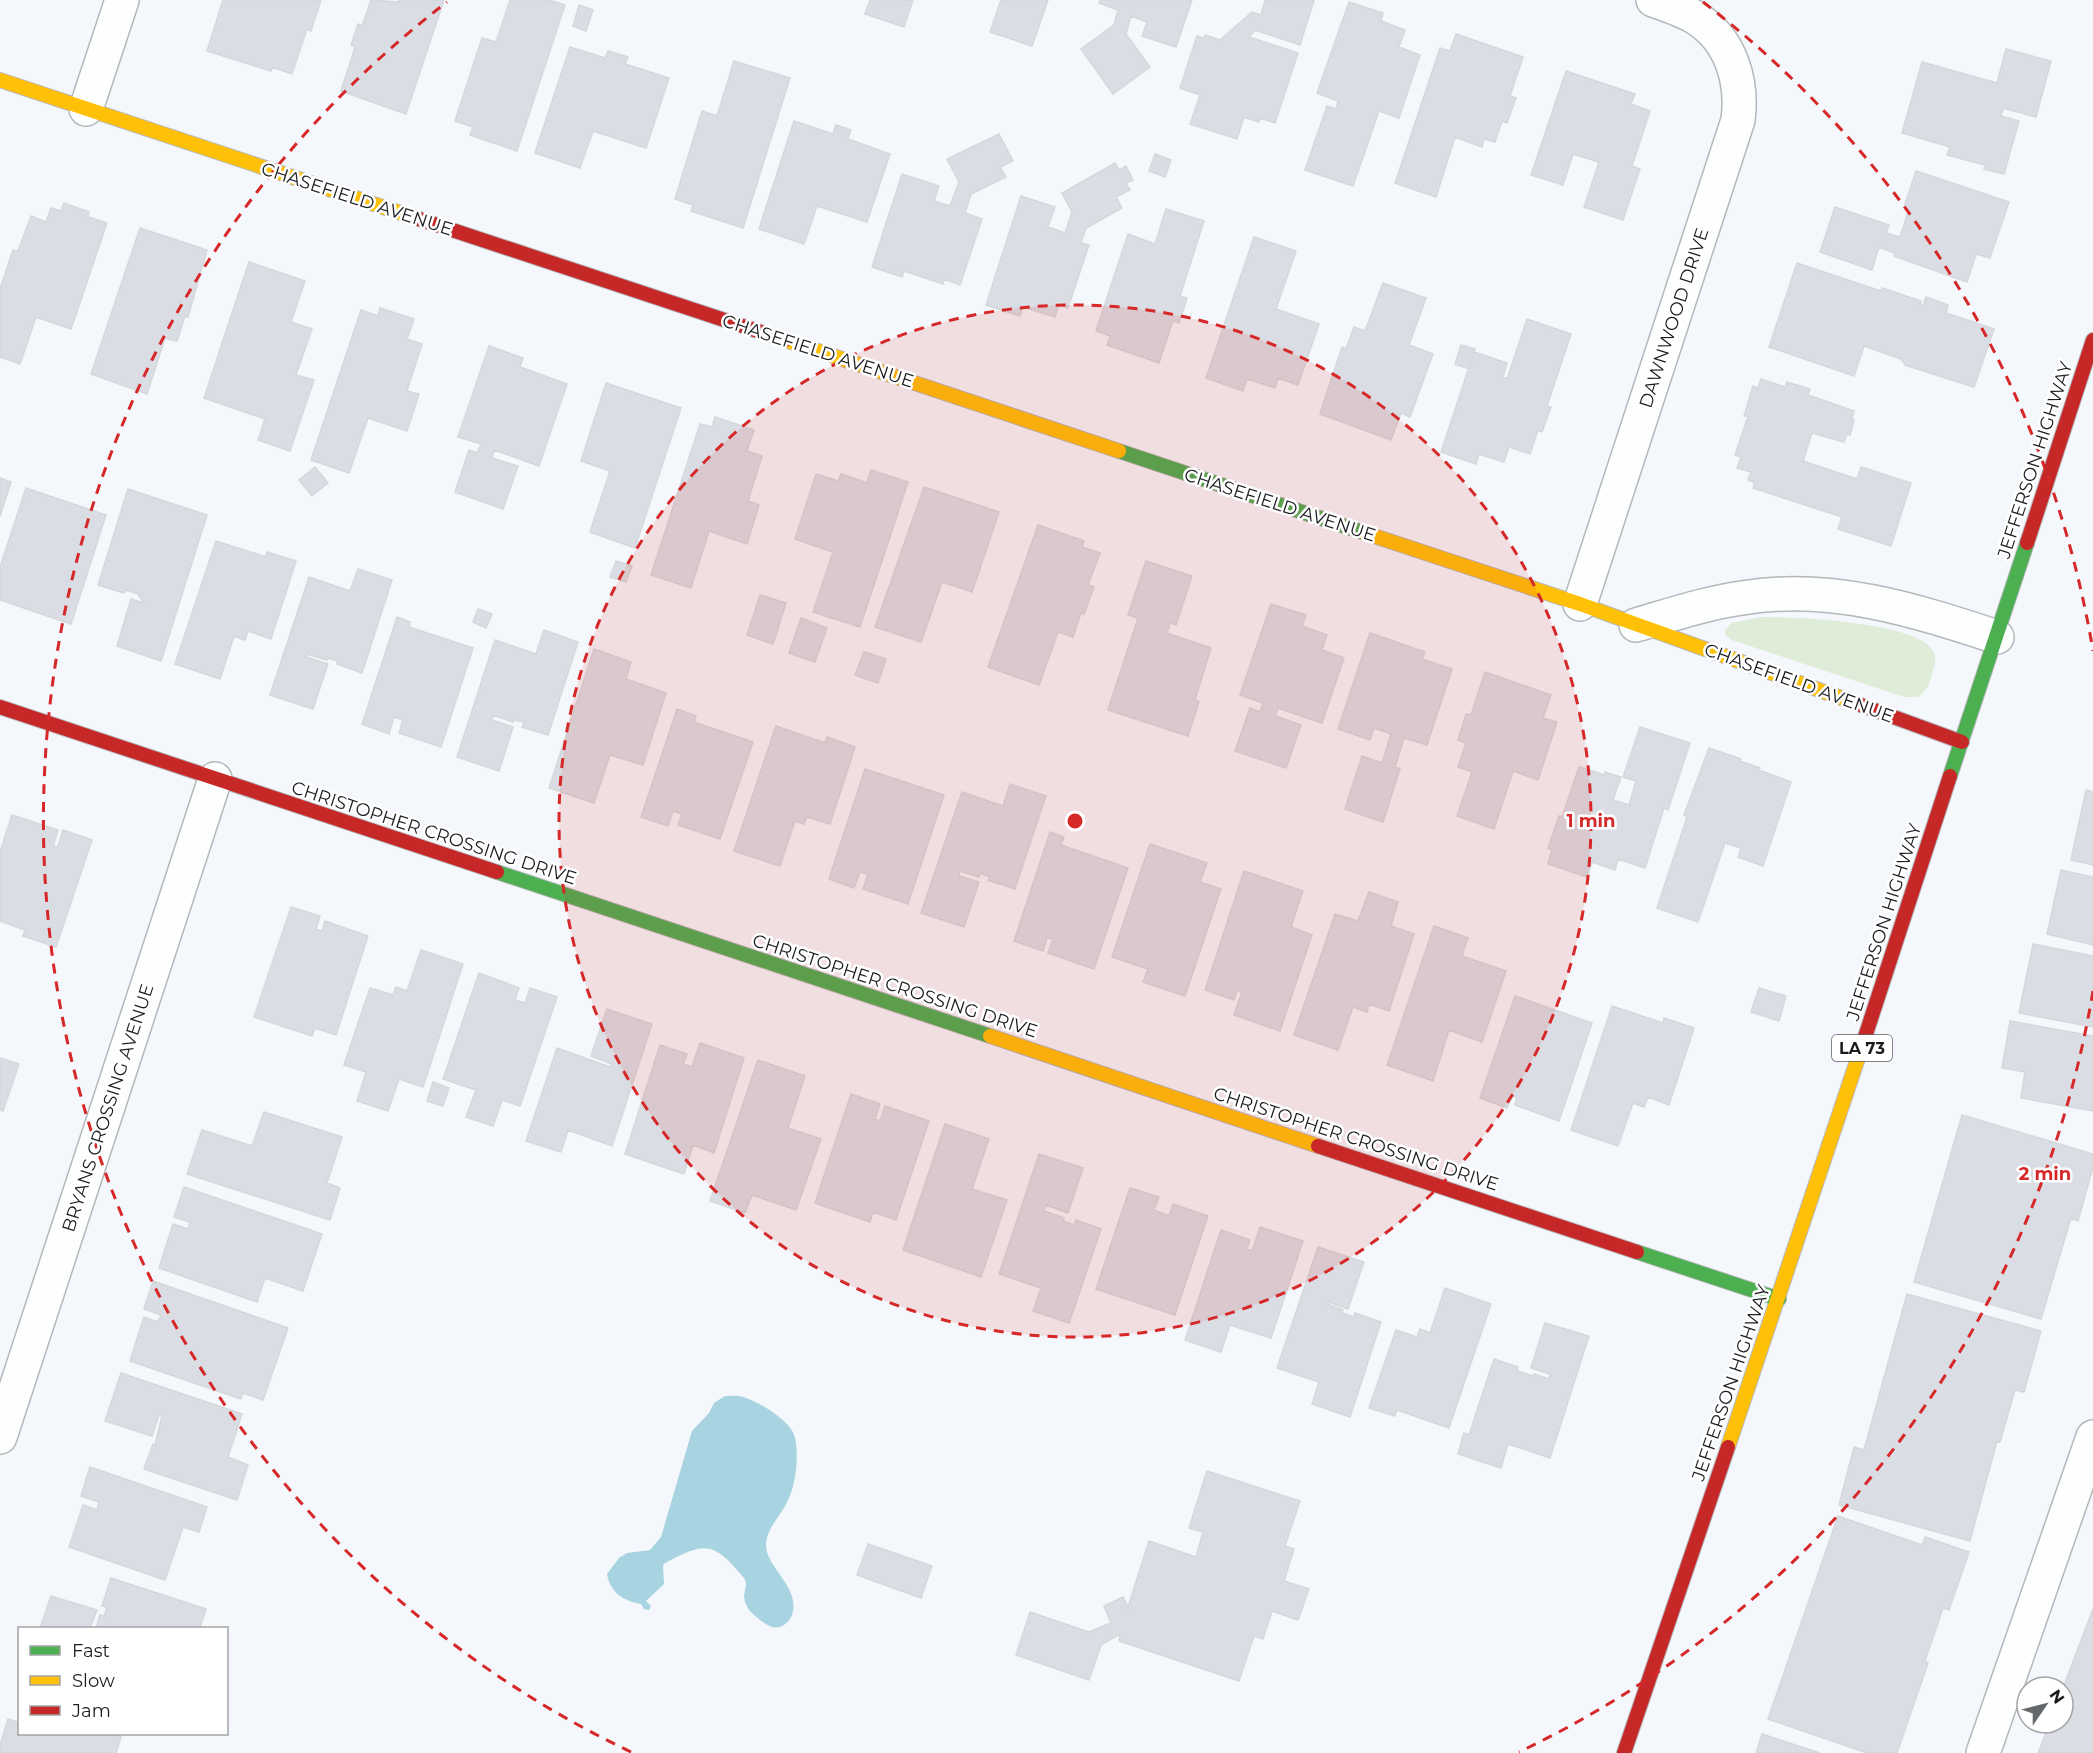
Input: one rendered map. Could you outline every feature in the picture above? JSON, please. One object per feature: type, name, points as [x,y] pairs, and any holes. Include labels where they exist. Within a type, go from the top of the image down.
[{"type":"street","points":[[86,109],[122,0]]},
{"type":"street","name":"DAWNWOOD DRIVE","points":[[1580,604],[1738,120],[1741,100],[1738,79],[1726,49],[1714,33],[1696,17],[1653,0]]},
{"type":"street","name":"CHASEFIELD AVENUE","points":[[0,80],[1580,604],[1962,742]]},
{"type":"street","name":"JEFFERSON HIGHWAY","points":[[1624,1753],[1779,1299],[1996,637],[2083,404],[2093,340]]},
{"type":"street","points":[[1636,625],[1743,597],[1797,593],[1888,604],[1996,637]]},
{"type":"street","name":"CHRISTOPHER CROSSING DRIVE","points":[[0,707],[1779,1299]]},
{"type":"street","name":"BRYANS CROSSING AVENUE","points":[[0,1437],[215,779]]},
{"type":"street","points":[[1983,1753],[2093,1437]]},
{"type":"green space","points":[[1762,617],[1825,620],[1901,632],[1919,639],[1933,651],[1935,664],[1930,682],[1918,697],[1904,697],[1732,640],[1726,636],[1725,631],[1731,623]]},
{"type":"water","points":[[725,1396],[741,1396],[766,1408],[788,1425],[795,1438],[797,1461],[793,1486],[785,1506],[771,1527],[766,1545],[771,1562],[792,1595],[792,1615],[787,1622],[777,1627],[766,1624],[750,1611],[745,1601],[746,1582],[744,1578],[727,1559],[711,1549],[695,1550],[665,1563],[663,1565],[664,1584],[646,1601],[651,1606],[649,1610],[644,1609],[641,1604],[618,1595],[611,1586],[607,1574],[619,1558],[627,1553],[650,1550],[661,1537],[692,1431],[709,1413],[714,1403]]},
{"type":"building","points":[[223,0],[321,0],[311,31],[307,29],[292,74],[272,67],[271,71],[207,51]]},
{"type":"building","points":[[371,0],[399,2],[399,0],[444,0],[406,114],[341,91],[355,47],[351,45],[358,24],[362,26]]},
{"type":"building","points":[[510,0],[549,0],[565,5],[517,151],[470,135],[473,127],[455,121],[482,38],[496,42]]},
{"type":"building","points":[[870,0],[913,0],[904,27],[865,14]]},
{"type":"building","points":[[1001,0],[1048,0],[1032,46],[990,32]]},
{"type":"building","points":[[1100,0],[1192,0],[1176,47],[1142,36],[1147,22],[1131,16],[1126,34],[1150,67],[1113,94],[1081,49],[1114,25],[1118,10],[1099,3]]},
{"type":"building","points":[[1265,0],[1314,0],[1300,45],[1255,30],[1249,37],[1298,53],[1275,123],[1260,118],[1259,122],[1244,117],[1237,139],[1190,124],[1200,95],[1180,88],[1197,36],[1204,38],[1205,35],[1220,40],[1252,12],[1261,15]]},
{"type":"building","points":[[1349,2],[1383,13],[1381,21],[1405,30],[1399,47],[1420,55],[1399,118],[1379,111],[1353,186],[1305,170],[1327,106],[1336,109],[1338,101],[1317,93]]},
{"type":"building","points":[[579,5],[593,10],[586,31],[573,26]]},
{"type":"building","points":[[1456,34],[1523,57],[1510,96],[1516,98],[1507,123],[1502,121],[1495,142],[1484,139],[1482,147],[1455,137],[1436,197],[1395,183],[1440,48],[1450,51]]},
{"type":"building","points":[[570,47],[605,58],[608,51],[628,57],[625,64],[669,78],[646,148],[593,131],[580,168],[535,153]]},
{"type":"building","points":[[2006,49],[2051,61],[2036,117],[2003,108],[2001,116],[2019,121],[2004,174],[1984,169],[1985,165],[1947,155],[1950,147],[1902,133],[1922,62],[1997,83]]},
{"type":"building","points":[[734,61],[790,78],[743,228],[691,211],[693,205],[675,199],[702,111],[717,116]]},
{"type":"building","points":[[1566,71],[1635,94],[1631,104],[1650,111],[1632,166],[1640,169],[1623,220],[1584,207],[1599,162],[1573,154],[1563,185],[1531,175]]},
{"type":"building","points":[[794,121],[833,134],[836,125],[851,130],[848,139],[890,154],[867,222],[817,206],[804,244],[759,229]]},
{"type":"building","points":[[999,134],[1013,161],[1000,167],[1006,177],[971,194],[965,213],[982,219],[960,285],[944,279],[943,284],[904,271],[902,277],[872,267],[902,174],[939,186],[934,201],[950,206],[959,182],[947,159]]},
{"type":"building","points":[[1155,154],[1171,160],[1165,177],[1149,171]]},
{"type":"building","points":[[1115,163],[1119,170],[1126,166],[1133,180],[1126,183],[1130,190],[1116,197],[1122,208],[1086,228],[1081,243],[1089,245],[1068,308],[1059,305],[1055,317],[1023,307],[1020,316],[986,305],[1021,196],[1055,207],[1048,227],[1065,233],[1072,212],[1062,193]]},
{"type":"building","points":[[1916,171],[2009,202],[1990,258],[1976,254],[1967,282],[1894,256],[1895,253],[1879,247],[1872,270],[1820,252],[1835,207],[1889,225],[1886,233],[1900,237],[1909,209],[1904,207]]},
{"type":"building","points":[[64,203],[89,212],[88,217],[107,223],[71,329],[36,317],[20,364],[0,357],[0,289],[13,250],[18,251],[31,216],[46,222],[51,208],[61,211]]},
{"type":"building","points":[[1166,209],[1204,221],[1180,296],[1187,298],[1179,323],[1173,321],[1159,363],[1107,345],[1110,336],[1096,331],[1128,234],[1155,244]]},
{"type":"building","points":[[140,228],[207,250],[188,317],[185,316],[177,341],[165,338],[147,394],[91,374]]},
{"type":"building","points":[[1254,237],[1296,251],[1276,309],[1319,324],[1298,385],[1278,378],[1275,388],[1247,379],[1243,391],[1206,378]]},
{"type":"building","points":[[249,262],[305,281],[291,322],[312,329],[296,375],[314,380],[290,451],[258,440],[265,419],[204,398]]},
{"type":"building","points":[[1797,263],[1881,291],[1882,288],[1921,301],[1920,305],[1923,306],[1926,297],[1948,305],[1946,313],[1994,329],[1974,387],[1905,365],[1901,359],[1864,346],[1854,376],[1769,347]]},
{"type":"building","points":[[1383,283],[1426,298],[1409,345],[1433,354],[1410,417],[1401,413],[1391,440],[1320,414],[1342,347],[1346,349],[1354,327],[1365,331]]},
{"type":"building","points":[[380,308],[414,319],[407,339],[422,344],[407,391],[419,394],[407,431],[368,418],[349,473],[311,460],[361,310],[378,316]]},
{"type":"building","points":[[1527,319],[1571,334],[1547,406],[1551,407],[1542,432],[1538,430],[1530,454],[1509,447],[1504,462],[1479,454],[1476,464],[1441,452],[1474,352],[1507,363],[1503,377],[1507,379]]},
{"type":"building","points":[[1461,345],[1475,349],[1469,369],[1455,364]]},
{"type":"building","points":[[489,346],[523,358],[520,367],[567,384],[539,466],[494,450],[492,458],[518,466],[503,509],[455,492],[469,450],[477,453],[481,444],[458,437]]},
{"type":"building","points":[[1761,379],[1785,387],[1787,382],[1810,389],[1808,395],[1854,411],[1850,435],[1847,434],[1844,442],[1812,433],[1803,461],[1857,479],[1861,467],[1911,483],[1891,546],[1838,529],[1842,517],[1753,488],[1755,483],[1748,480],[1751,472],[1737,468],[1741,457],[1735,455],[1748,416],[1744,416],[1753,386],[1758,388]]},
{"type":"building","points":[[606,383],[681,408],[635,548],[590,532],[610,471],[581,461]]},
{"type":"building","points":[[715,417],[754,430],[747,451],[762,456],[748,501],[759,505],[747,544],[709,531],[691,588],[651,575],[700,424],[712,427]]},
{"type":"building","points":[[315,467],[328,483],[312,496],[299,480]]},
{"type":"building","points":[[871,470],[908,482],[860,627],[813,612],[833,552],[795,539],[816,474],[838,481],[841,474],[867,483]]},
{"type":"building","points":[[0,478],[11,482],[0,516]]},
{"type":"building","points":[[924,487],[999,512],[972,592],[942,582],[921,642],[875,627]]},
{"type":"building","points":[[26,488],[106,515],[71,624],[0,600],[0,567]]},
{"type":"building","points":[[128,489],[207,515],[161,661],[117,646],[131,599],[144,603],[138,594],[126,590],[124,593],[98,585]]},
{"type":"building","points":[[1038,525],[1084,541],[1082,547],[1100,553],[1088,585],[1094,587],[1084,614],[1081,613],[1073,637],[1058,632],[1039,685],[988,667]]},
{"type":"building","points":[[216,541],[266,557],[267,552],[296,561],[271,639],[248,631],[245,640],[234,636],[220,679],[175,664]]},
{"type":"building","points":[[616,561],[632,566],[626,582],[610,577]]},
{"type":"building","points":[[1146,561],[1192,576],[1176,625],[1170,623],[1167,633],[1211,648],[1195,700],[1199,702],[1188,736],[1108,710],[1138,618],[1128,615]]},
{"type":"building","points":[[358,569],[392,580],[362,673],[337,664],[338,661],[307,654],[306,657],[328,664],[313,709],[270,695],[309,577],[350,591]]},
{"type":"building","points":[[760,595],[786,603],[773,644],[747,635]]},
{"type":"building","points":[[1271,604],[1306,615],[1302,626],[1327,635],[1322,650],[1344,658],[1322,723],[1278,708],[1275,716],[1301,725],[1286,768],[1235,751],[1250,708],[1260,712],[1263,703],[1240,695]]},
{"type":"building","points":[[478,609],[492,614],[486,628],[473,622]]},
{"type":"building","points":[[397,617],[410,622],[409,627],[473,648],[441,747],[399,733],[403,720],[394,717],[389,734],[362,724]]},
{"type":"building","points":[[801,618],[827,628],[815,662],[789,653]]},
{"type":"building","points":[[544,630],[578,642],[548,735],[522,727],[524,722],[514,720],[513,722],[493,715],[492,720],[513,727],[499,771],[457,757],[495,640],[536,654]]},
{"type":"building","points":[[1370,633],[1425,652],[1422,659],[1452,669],[1427,745],[1404,738],[1395,767],[1400,769],[1383,822],[1345,809],[1362,756],[1382,763],[1391,734],[1374,728],[1370,740],[1338,729]]},
{"type":"building","points":[[594,649],[631,662],[626,679],[666,693],[643,765],[610,755],[594,803],[549,788]]},
{"type":"building","points":[[864,652],[886,659],[878,683],[855,675]]},
{"type":"building","points":[[1485,672],[1551,695],[1543,718],[1557,722],[1538,780],[1513,771],[1494,829],[1457,816],[1472,772],[1458,767],[1466,743],[1458,740],[1466,714],[1471,715]]},
{"type":"building","points":[[677,709],[696,716],[694,722],[753,742],[720,839],[678,825],[682,814],[673,811],[668,826],[641,817]]},
{"type":"building","points":[[776,726],[825,743],[827,737],[855,747],[830,824],[807,817],[804,824],[795,821],[780,866],[734,851]]},
{"type":"building","points":[[1640,727],[1690,743],[1668,810],[1664,808],[1645,868],[1618,859],[1615,870],[1592,862],[1587,877],[1548,864],[1552,850],[1548,848],[1559,816],[1562,817],[1579,767],[1621,777],[1613,800],[1629,805],[1636,781],[1623,777]]},
{"type":"building","points":[[1709,748],[1741,759],[1740,761],[1760,768],[1759,770],[1791,782],[1763,866],[1738,857],[1741,848],[1725,843],[1698,922],[1657,908],[1687,817],[1684,815]]},
{"type":"building","points":[[865,769],[944,795],[908,904],[863,889],[868,874],[860,872],[854,888],[829,879]]},
{"type":"building","points":[[1010,784],[1046,796],[1015,889],[988,880],[990,877],[980,873],[979,877],[960,871],[959,876],[979,882],[964,927],[921,913],[962,792],[1003,806]]},
{"type":"building","points":[[2086,790],[2093,792],[2093,865],[2071,860]]},
{"type":"building","points":[[12,815],[58,830],[53,846],[58,847],[63,830],[92,840],[56,947],[23,936],[25,930],[0,921],[0,852]]},
{"type":"building","points":[[1050,832],[1064,837],[1061,845],[1128,868],[1094,969],[1048,953],[1053,939],[1047,938],[1043,951],[1014,941]]},
{"type":"building","points":[[1150,844],[1207,863],[1200,882],[1221,889],[1185,996],[1143,982],[1148,969],[1112,957]]},
{"type":"building","points":[[2061,870],[2093,877],[2093,945],[2047,934]]},
{"type":"building","points":[[1244,871],[1303,891],[1291,927],[1312,935],[1280,1031],[1234,1015],[1242,992],[1237,991],[1234,1000],[1205,990]]},
{"type":"building","points":[[1369,892],[1398,902],[1391,926],[1414,934],[1389,1011],[1369,1004],[1367,1012],[1353,1007],[1338,1050],[1294,1035],[1335,914],[1358,921]]},
{"type":"building","points":[[291,907],[320,916],[316,929],[322,931],[325,921],[368,936],[336,1035],[315,1028],[312,1036],[254,1017]]},
{"type":"building","points":[[1434,926],[1468,938],[1462,956],[1506,971],[1482,1042],[1449,1030],[1433,1081],[1387,1065]]},
{"type":"building","points":[[2033,944],[2093,956],[2093,1027],[2019,1013]]},
{"type":"building","points":[[421,950],[463,964],[423,1087],[399,1079],[388,1111],[357,1101],[366,1072],[344,1065],[370,988],[393,995],[396,987],[407,991]]},
{"type":"building","points":[[479,973],[519,988],[515,1000],[525,1003],[530,988],[557,997],[520,1106],[502,1100],[493,1126],[466,1117],[476,1090],[443,1079]]},
{"type":"building","points":[[1759,988],[1786,996],[1779,1021],[1751,1012]]},
{"type":"building","points":[[1515,996],[1592,1023],[1559,1121],[1515,1105],[1517,1098],[1512,1096],[1507,1108],[1480,1098]]},
{"type":"building","points":[[1612,1006],[1663,1023],[1664,1018],[1694,1028],[1669,1105],[1648,1097],[1644,1107],[1633,1103],[1618,1146],[1571,1130]]},
{"type":"building","points":[[607,1009],[652,1024],[612,1146],[568,1130],[561,1152],[526,1141],[557,1048],[610,1067],[612,1064],[591,1056]]},
{"type":"building","points":[[2010,1021],[2093,1036],[2093,1111],[2021,1098],[2025,1072],[2002,1068]]},
{"type":"building","points":[[700,1043],[744,1058],[714,1153],[693,1145],[684,1174],[625,1154],[660,1045],[687,1054],[683,1064],[692,1067]]},
{"type":"building","points":[[0,1058],[19,1064],[3,1111],[0,1110]]},
{"type":"building","points":[[758,1060],[805,1076],[788,1128],[821,1139],[796,1210],[752,1195],[745,1213],[710,1201]]},
{"type":"building","points":[[433,1082],[449,1088],[443,1106],[427,1101]]},
{"type":"building","points":[[851,1094],[880,1104],[875,1119],[880,1121],[885,1106],[929,1121],[896,1220],[873,1212],[870,1222],[815,1203]]},
{"type":"building","points":[[264,1112],[342,1137],[327,1183],[340,1188],[330,1220],[187,1174],[202,1130],[252,1146]]},
{"type":"building","points":[[1962,1115],[2093,1154],[2093,1167],[2078,1221],[2071,1218],[2041,1319],[1914,1282]]},
{"type":"building","points":[[945,1124],[989,1139],[972,1189],[1007,1200],[981,1277],[903,1250]]},
{"type":"building","points":[[1039,1154],[1083,1168],[1068,1213],[1046,1205],[1044,1211],[1064,1218],[1063,1221],[1074,1225],[1076,1220],[1101,1229],[1069,1323],[1033,1311],[1041,1288],[999,1274]]},
{"type":"building","points":[[184,1187],[322,1234],[303,1291],[265,1278],[257,1302],[159,1268],[173,1224],[188,1229],[190,1222],[174,1217]]},
{"type":"building","points":[[1130,1188],[1159,1197],[1154,1210],[1169,1216],[1173,1204],[1208,1216],[1175,1315],[1096,1289]]},
{"type":"building","points":[[1260,1227],[1303,1241],[1271,1338],[1230,1325],[1221,1352],[1185,1340],[1221,1230],[1250,1240],[1247,1249],[1252,1251]]},
{"type":"building","points":[[1318,1247],[1364,1262],[1348,1309],[1328,1302],[1327,1304],[1354,1317],[1355,1313],[1381,1322],[1350,1417],[1312,1404],[1319,1382],[1277,1368]]},
{"type":"building","points":[[153,1281],[288,1328],[263,1400],[243,1393],[241,1399],[130,1361],[144,1317],[158,1322],[161,1315],[144,1309]]},
{"type":"building","points":[[1445,1288],[1491,1304],[1449,1428],[1397,1410],[1395,1416],[1369,1408],[1396,1330],[1417,1337],[1420,1329],[1430,1333]]},
{"type":"building","points":[[1907,1294],[2041,1331],[2024,1392],[2015,1390],[2000,1442],[1997,1441],[1970,1541],[1839,1505],[1854,1447],[1864,1450]]},
{"type":"building","points":[[1545,1323],[1589,1336],[1550,1458],[1508,1444],[1501,1468],[1458,1454],[1464,1433],[1469,1435],[1494,1359],[1518,1367],[1517,1371],[1549,1379],[1550,1374],[1531,1368]]},
{"type":"building","points":[[121,1373],[242,1414],[228,1457],[248,1465],[237,1500],[144,1469],[153,1444],[155,1445],[162,1416],[159,1415],[152,1436],[105,1421]]},
{"type":"building","points":[[90,1467],[207,1507],[199,1532],[183,1527],[165,1580],[69,1547],[83,1505],[97,1510],[99,1502],[81,1496]]},
{"type":"building","points":[[1207,1471],[1300,1501],[1285,1546],[1294,1549],[1284,1581],[1309,1589],[1298,1620],[1272,1611],[1263,1639],[1254,1636],[1239,1681],[1119,1641],[1120,1634],[1101,1645],[1089,1680],[1016,1655],[1030,1612],[1089,1632],[1111,1623],[1104,1606],[1123,1597],[1128,1607],[1149,1541],[1196,1557],[1203,1532],[1189,1528]]},
{"type":"building","points":[[1838,1516],[1922,1545],[1925,1537],[1969,1552],[1949,1610],[1943,1608],[1925,1661],[1928,1663],[1897,1753],[1867,1753],[1768,1719]]},
{"type":"building","points":[[868,1544],[932,1566],[921,1598],[857,1575]]},
{"type":"building","points":[[111,1578],[206,1609],[200,1627],[96,1627],[100,1615],[104,1616],[107,1607],[102,1606]]},
{"type":"building","points":[[51,1596],[97,1610],[90,1627],[40,1627]]},
{"type":"building","points":[[2093,1609],[2093,1753],[2038,1753],[2045,1735],[2075,1735],[2075,1675],[2068,1675]]},
{"type":"building","points":[[8,1719],[18,1722],[18,1735],[122,1735],[116,1753],[0,1753],[0,1745]]},
{"type":"building","points":[[1762,1734],[1820,1753],[1756,1753]]},
{"type":"traffic: fast","points":[[1119,451],[1365,533]]},
{"type":"traffic: fast","points":[[1950,776],[2027,543]]},
{"type":"traffic: fast","points":[[497,872],[990,1036]]},
{"type":"traffic: fast","points":[[1637,1252],[1779,1299]]},
{"type":"traffic: slow","points":[[0,80],[419,219]]},
{"type":"traffic: slow","points":[[785,340],[1119,451]]},
{"type":"traffic: slow","points":[[1365,533],[1580,604],[1858,704]]},
{"type":"traffic: slow","points":[[990,1036],[1318,1146]]},
{"type":"traffic: slow","points":[[1728,1447],[1864,1040]]},
{"type":"traffic: jam","points":[[419,219],[785,340]]},
{"type":"traffic: jam","points":[[2027,543],[2093,340]]},
{"type":"traffic: jam","points":[[1858,704],[1962,742]]},
{"type":"traffic: jam","points":[[0,707],[497,872]]},
{"type":"traffic: jam","points":[[1864,1040],[1950,776]]},
{"type":"traffic: jam","points":[[1318,1146],[1637,1252]]},
{"type":"traffic: jam","points":[[1624,1753],[1728,1447]]}]
